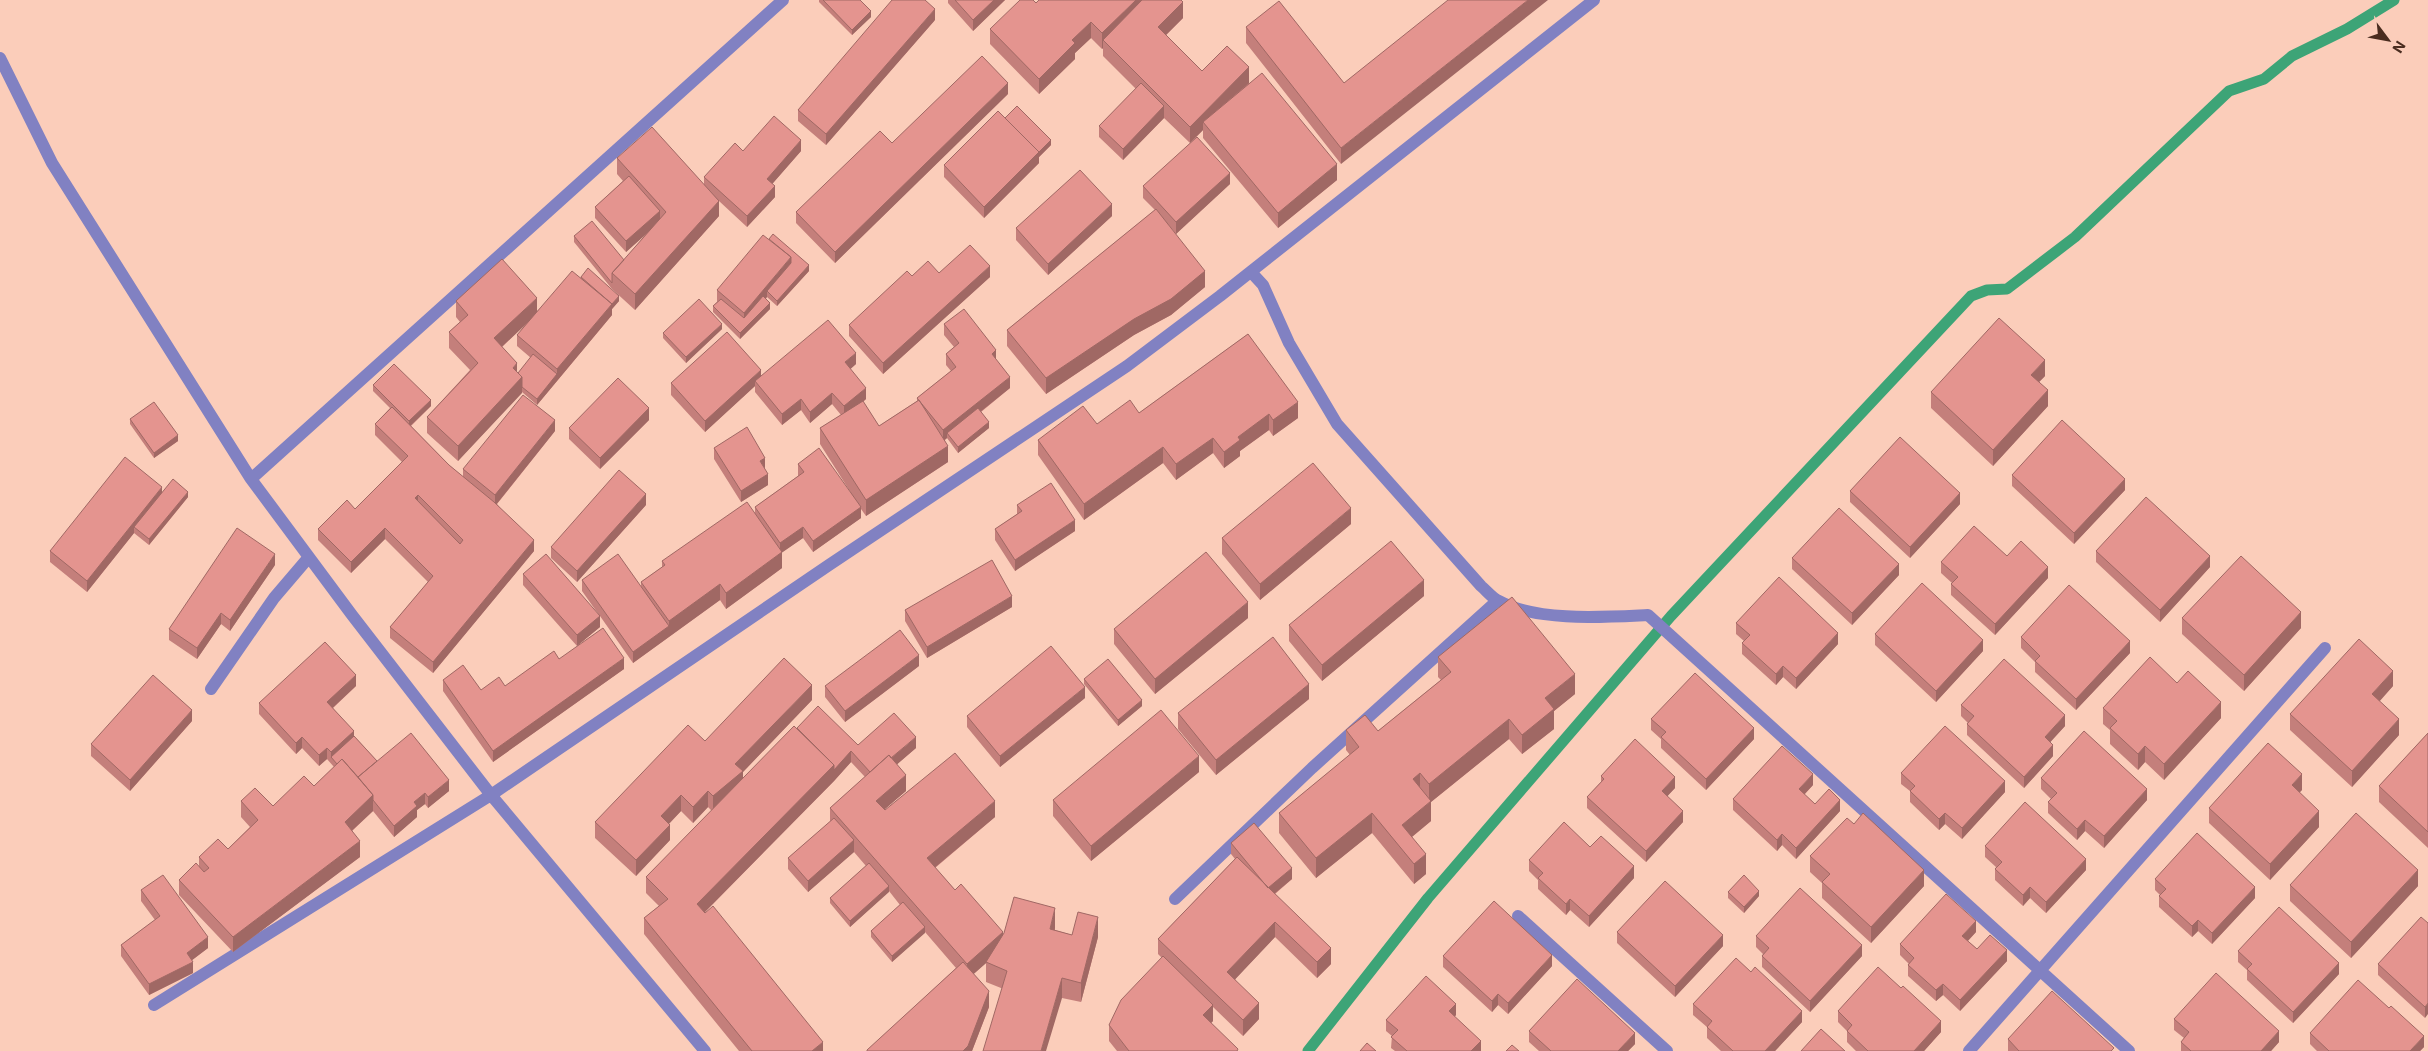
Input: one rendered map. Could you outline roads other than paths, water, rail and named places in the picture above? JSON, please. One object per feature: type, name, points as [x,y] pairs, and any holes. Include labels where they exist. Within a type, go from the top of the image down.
[{"type":"street","points":[[252,479],[783,0]]},
{"type":"street","points":[[154,1005],[491,795],[829,565],[1127,366],[1251,272],[1594,0]]},
{"type":"street","points":[[0,58],[52,162],[252,479],[309,557],[491,795],[705,1051]]},
{"type":"street","points":[[1251,272],[1263,286],[1289,343],[1337,424],[1481,586],[1497,601],[1513,608],[1573,618],[1648,615],[2129,1051]]},
{"type":"street","points":[[211,689],[274,598],[309,557]]},
{"type":"street","points":[[1175,899],[1312,768],[1497,601]]},
{"type":"street","points":[[1969,1051],[2325,648]]},
{"type":"street","points":[[1518,916],[1667,1051]]},
{"type":"waterway","points":[[1308,1051],[1428,898],[1671,616],[1971,296],[1987,290],[2007,289],[2075,237],[2229,91],[2264,79],[2292,56],[2347,29],[2394,0]]}]
